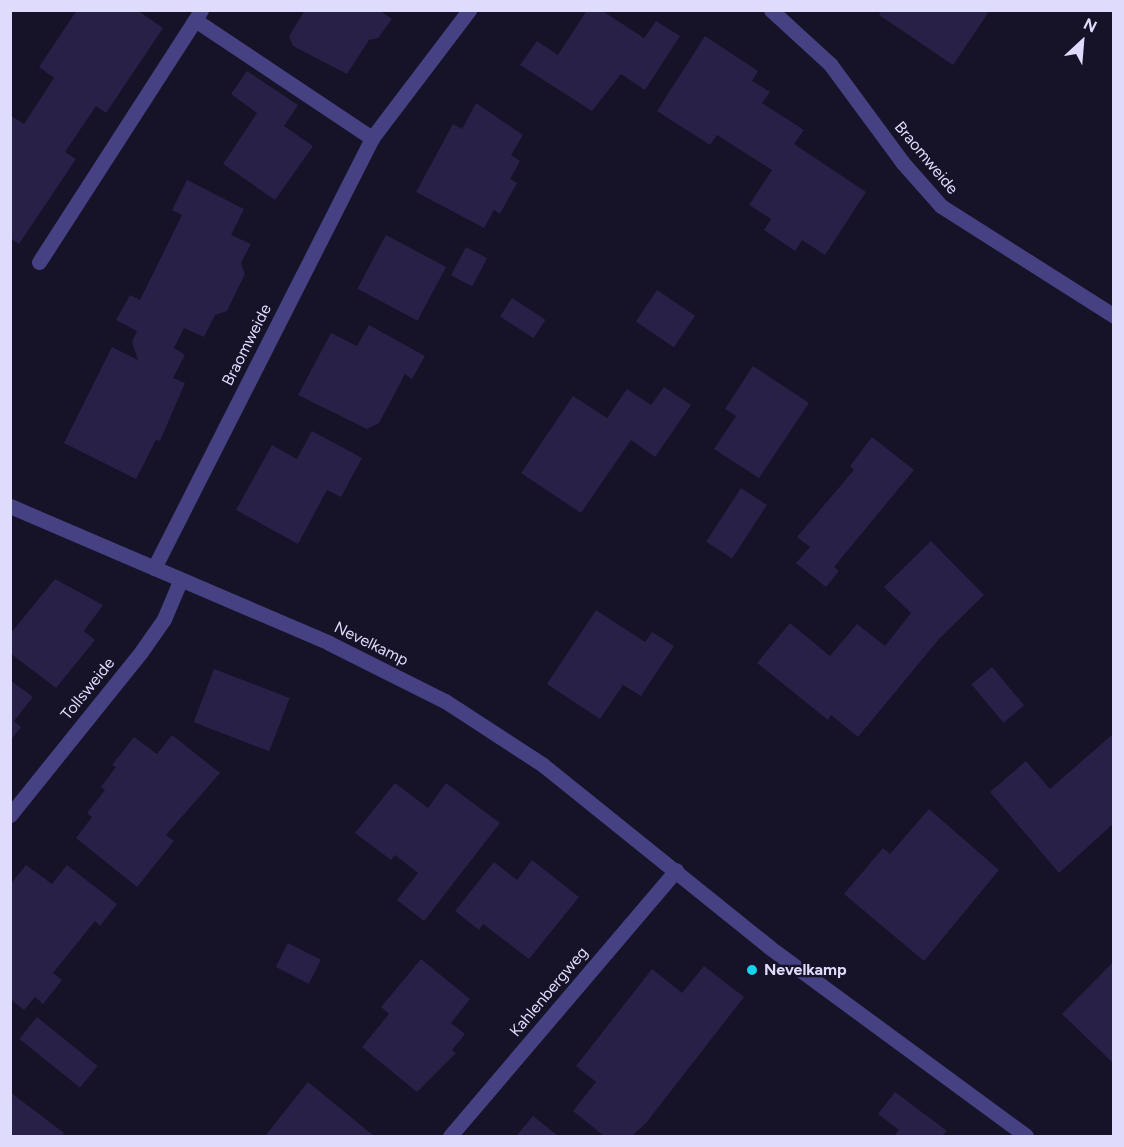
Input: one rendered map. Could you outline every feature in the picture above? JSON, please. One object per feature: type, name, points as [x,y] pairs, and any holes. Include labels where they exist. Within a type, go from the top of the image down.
[{"type":"street","name":"Braomweide","points":[[154,568],[372,138],[469,10]]},
{"type":"street","name":"Braomweide","points":[[771,10],[830,64],[903,163],[941,206],[1113,316]]},
{"type":"street","points":[[39,262],[198,15],[372,138]]},
{"type":"street","name":"Nevelkamp","points":[[10,506],[329,643],[446,701],[543,765],[769,947],[1026,1137]]},
{"type":"street","name":"Tollsweide","points":[[10,815],[141,652],[164,619],[182,579]]},
{"type":"street","name":"Kahlenbergweg","points":[[450,1137],[676,870]]},
{"type":"building","points":[[77,10],[137,10],[163,28],[106,113],[96,106],[65,152],[76,159],[19,244],[10,238],[10,115],[24,124],[54,78],[39,67]]},
{"type":"building","points":[[305,10],[379,10],[392,19],[378,38],[369,40],[347,74],[293,46],[289,36]]},
{"type":"building","points":[[587,10],[601,10],[644,38],[656,21],[680,36],[645,90],[621,74],[592,111],[520,65],[537,41],[558,55]]},
{"type":"building","points":[[882,10],[984,10],[988,13],[953,65],[879,15]]},
{"type":"building","points":[[705,36],[758,71],[752,81],[770,92],[762,103],[804,130],[794,144],[866,192],[825,255],[802,240],[795,251],[764,230],[771,219],[749,205],[772,170],[717,135],[710,145],[657,111]]},
{"type":"building","points":[[247,71],[298,105],[284,126],[313,146],[275,200],[223,164],[257,113],[231,94]]},
{"type":"building","points":[[476,103],[523,135],[511,155],[520,161],[510,179],[517,183],[500,214],[494,210],[484,228],[416,192],[453,124],[462,129]]},
{"type":"building","points":[[187,180],[244,209],[231,235],[251,244],[241,263],[245,274],[227,311],[215,315],[204,337],[184,328],[174,348],[185,355],[173,378],[185,383],[160,441],[156,440],[136,479],[64,443],[112,347],[138,360],[132,342],[137,331],[116,320],[130,295],[140,300],[182,215],[172,210]]},
{"type":"building","points":[[386,235],[446,267],[417,321],[357,289]]},
{"type":"building","points":[[466,247],[487,258],[472,287],[451,275]]},
{"type":"building","points":[[657,290],[695,316],[674,347],[636,322]]},
{"type":"building","points":[[512,298],[546,320],[534,338],[500,316]]},
{"type":"building","points":[[369,325],[425,356],[412,379],[405,374],[379,423],[367,429],[298,395],[331,333],[357,346]]},
{"type":"building","points":[[753,366],[809,403],[759,478],[714,449],[736,416],[725,409]]},
{"type":"building","points":[[664,387],[691,405],[655,457],[631,440],[581,513],[521,473],[573,396],[607,418],[627,389],[651,405]]},
{"type":"building","points":[[312,431],[362,458],[341,497],[327,490],[298,544],[236,510],[272,445],[297,459]]},
{"type":"building","points":[[872,437],[914,470],[834,567],[839,571],[826,587],[796,563],[810,547],[797,537],[854,470],[850,466]]},
{"type":"building","points":[[741,488],[767,505],[732,559],[706,542]]},
{"type":"building","points":[[931,541],[984,595],[939,639],[858,737],[831,715],[828,720],[757,663],[790,623],[830,656],[857,624],[885,646],[911,613],[884,587]]},
{"type":"building","points":[[55,579],[103,605],[84,631],[95,640],[56,688],[10,653],[10,634]]},
{"type":"building","points":[[596,610],[645,642],[652,632],[674,646],[641,696],[623,685],[600,719],[547,684]]},
{"type":"building","points":[[992,667],[1024,705],[1003,723],[971,684]]},
{"type":"building","points":[[214,669],[290,698],[269,751],[194,722]]},
{"type":"building","points":[[10,680],[33,697],[14,721],[21,727],[10,741]]},
{"type":"building","points":[[1114,733],[1114,823],[1059,873],[990,792],[1026,761],[1050,789]]},
{"type":"building","points":[[172,735],[220,773],[166,835],[174,841],[137,887],[76,838],[92,817],[87,813],[105,790],[101,787],[116,767],[112,765],[134,737],[157,754]]},
{"type":"building","points":[[395,783],[428,808],[446,783],[500,823],[424,921],[397,900],[418,873],[395,855],[391,860],[355,833]]},
{"type":"building","points":[[929,809],[999,870],[924,961],[844,894],[883,848],[890,854]]},
{"type":"building","points":[[532,860],[579,897],[529,959],[483,924],[479,930],[455,911],[494,862],[517,880]]},
{"type":"building","points":[[26,865],[52,884],[67,865],[117,904],[100,926],[95,921],[53,973],[62,980],[43,1004],[35,997],[24,1010],[10,999],[10,885]]},
{"type":"building","points":[[288,943],[321,960],[309,984],[276,967]]},
{"type":"building","points":[[421,959],[470,999],[451,1023],[465,1034],[452,1050],[456,1053],[417,1092],[362,1047],[389,1014],[381,1007]]},
{"type":"building","points":[[1114,961],[1114,1064],[1062,1014]]},
{"type":"building","points":[[704,966],[744,997],[646,1123],[632,1136],[604,1136],[573,1111],[596,1082],[576,1066],[652,969],[682,993]]},
{"type":"building","points":[[37,1017],[98,1066],[80,1088],[19,1039]]},
{"type":"building","points":[[308,1082],[374,1136],[265,1136]]},
{"type":"building","points":[[10,1092],[64,1133],[62,1136],[10,1136]]},
{"type":"building","points":[[895,1092],[947,1131],[942,1136],[894,1136],[899,1130],[878,1114]]},
{"type":"building","points":[[533,1116],[558,1136],[516,1136]]},
{"type":"place","name":"Nevelkamp","points":[[752,970]]}]
